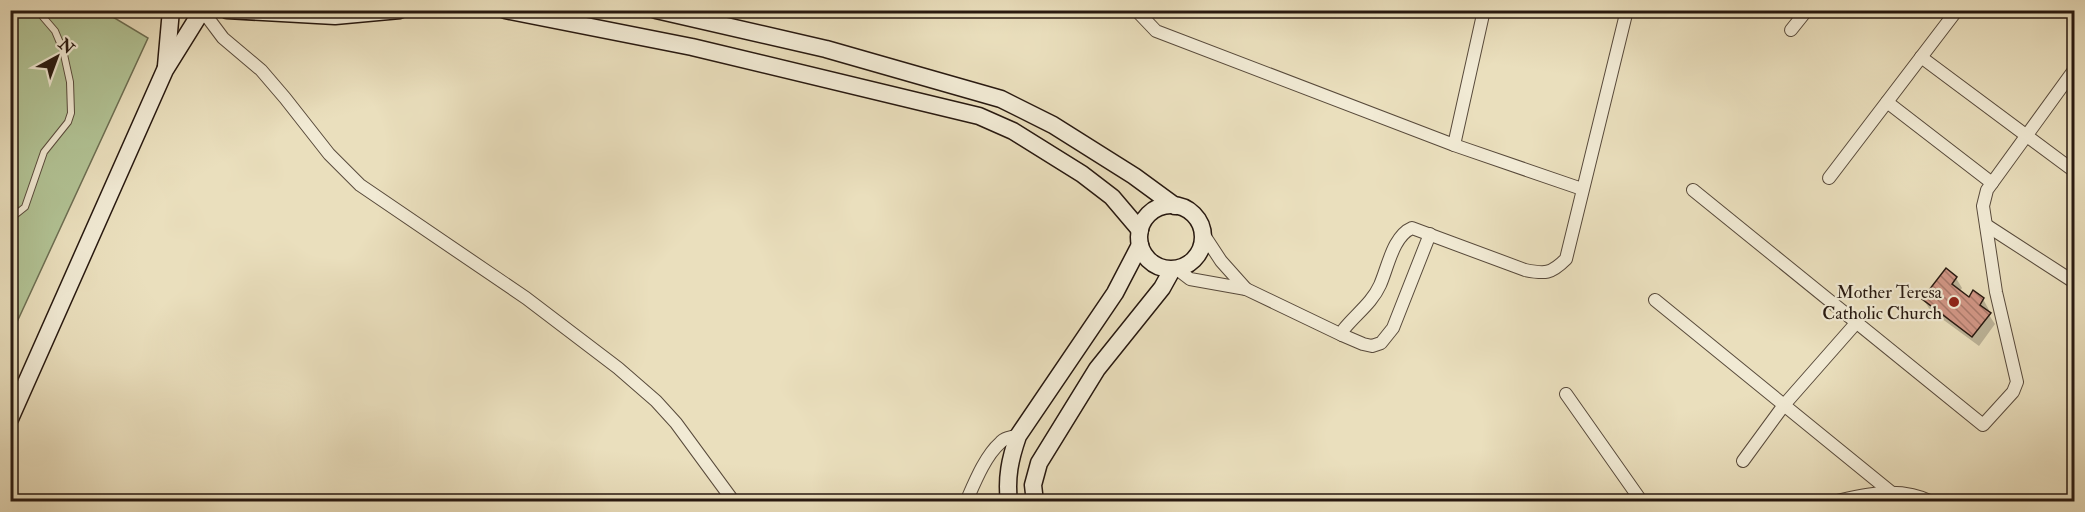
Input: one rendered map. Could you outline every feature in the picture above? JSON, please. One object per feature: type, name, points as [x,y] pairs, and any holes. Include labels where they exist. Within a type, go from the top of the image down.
[{"type":"street","points":[[165,70],[171,10]]},
{"type":"street","points":[[176,10],[183,15],[204,14]]},
{"type":"street","points":[[227,10],[335,16],[400,10]]},
{"type":"street","points":[[505,10],[692,46],[979,116],[1013,131],[1090,180],[1112,197],[1140,238],[1148,260],[1163,268],[1174,269],[1188,264],[1197,256],[1202,244],[1202,232]]},
{"type":"street","points":[[656,10],[826,50],[1001,99],[1053,125],[1134,176],[1175,206]]},
{"type":"street","points":[[1136,10],[1156,31],[1454,144],[1582,189]]},
{"type":"street","points":[[1454,144],[1484,10]]},
{"type":"street","points":[[1342,335],[1344,328],[1374,295],[1401,237],[1412,228],[1525,270],[1544,273],[1556,268],[1566,259],[1628,10]]},
{"type":"street","points":[[1791,30],[1807,10]]},
{"type":"street","points":[[1829,178],[1957,10]]},
{"type":"street","points":[[11,417],[165,70],[204,14]]},
{"type":"street","points":[[204,14],[224,38],[261,70],[329,154],[360,185],[526,298],[618,368],[656,401],[676,423],[734,501]]},
{"type":"street","points":[[1921,57],[2074,171]]},
{"type":"street","points":[[1693,190],[1983,425],[2013,392],[2017,382],[1996,292],[1983,206],[1987,190],[2074,70]]},
{"type":"street","points":[[1887,102],[1992,183]]},
{"type":"street","points":[[1009,501],[1006,483],[1018,436],[1115,293],[1140,238],[1147,216],[1168,205],[1185,209],[1193,214],[1221,261],[1246,289]]},
{"type":"street","points":[[1986,225],[2074,282]]},
{"type":"street","points":[[1174,269],[1190,279],[1246,289],[1342,335],[1372,346],[1387,338],[1406,298],[1430,234]]},
{"type":"street","points":[[1035,501],[1033,485],[1039,463],[1096,369],[1162,288],[1174,269]]},
{"type":"street","points":[[1655,300],[1892,493]]},
{"type":"street","points":[[1743,461],[1784,405],[1857,322]]},
{"type":"street","points":[[1566,394],[1642,501]]},
{"type":"street","points":[[966,501],[980,471],[999,443],[1018,436]]},
{"type":"street","points":[[1833,501],[1875,492],[1908,495],[1932,501]]},
{"type":"lane","points":[[10,219],[25,207],[44,152],[68,122],[71,112],[70,82],[63,50],[55,31],[37,10]]},
{"type":"green space","points":[[11,11],[103,11],[148,38],[11,335]]},
{"type":"building","name":"Mother Teresa Catholic Church","points":[[1946,268],[1957,277],[1952,284],[1969,297],[1973,290],[1984,298],[1980,305],[1991,313],[1972,337],[1922,299]]},
{"type":"place","name":"Mother Teresa Catholic Church","points":[[1954,302]]}]
